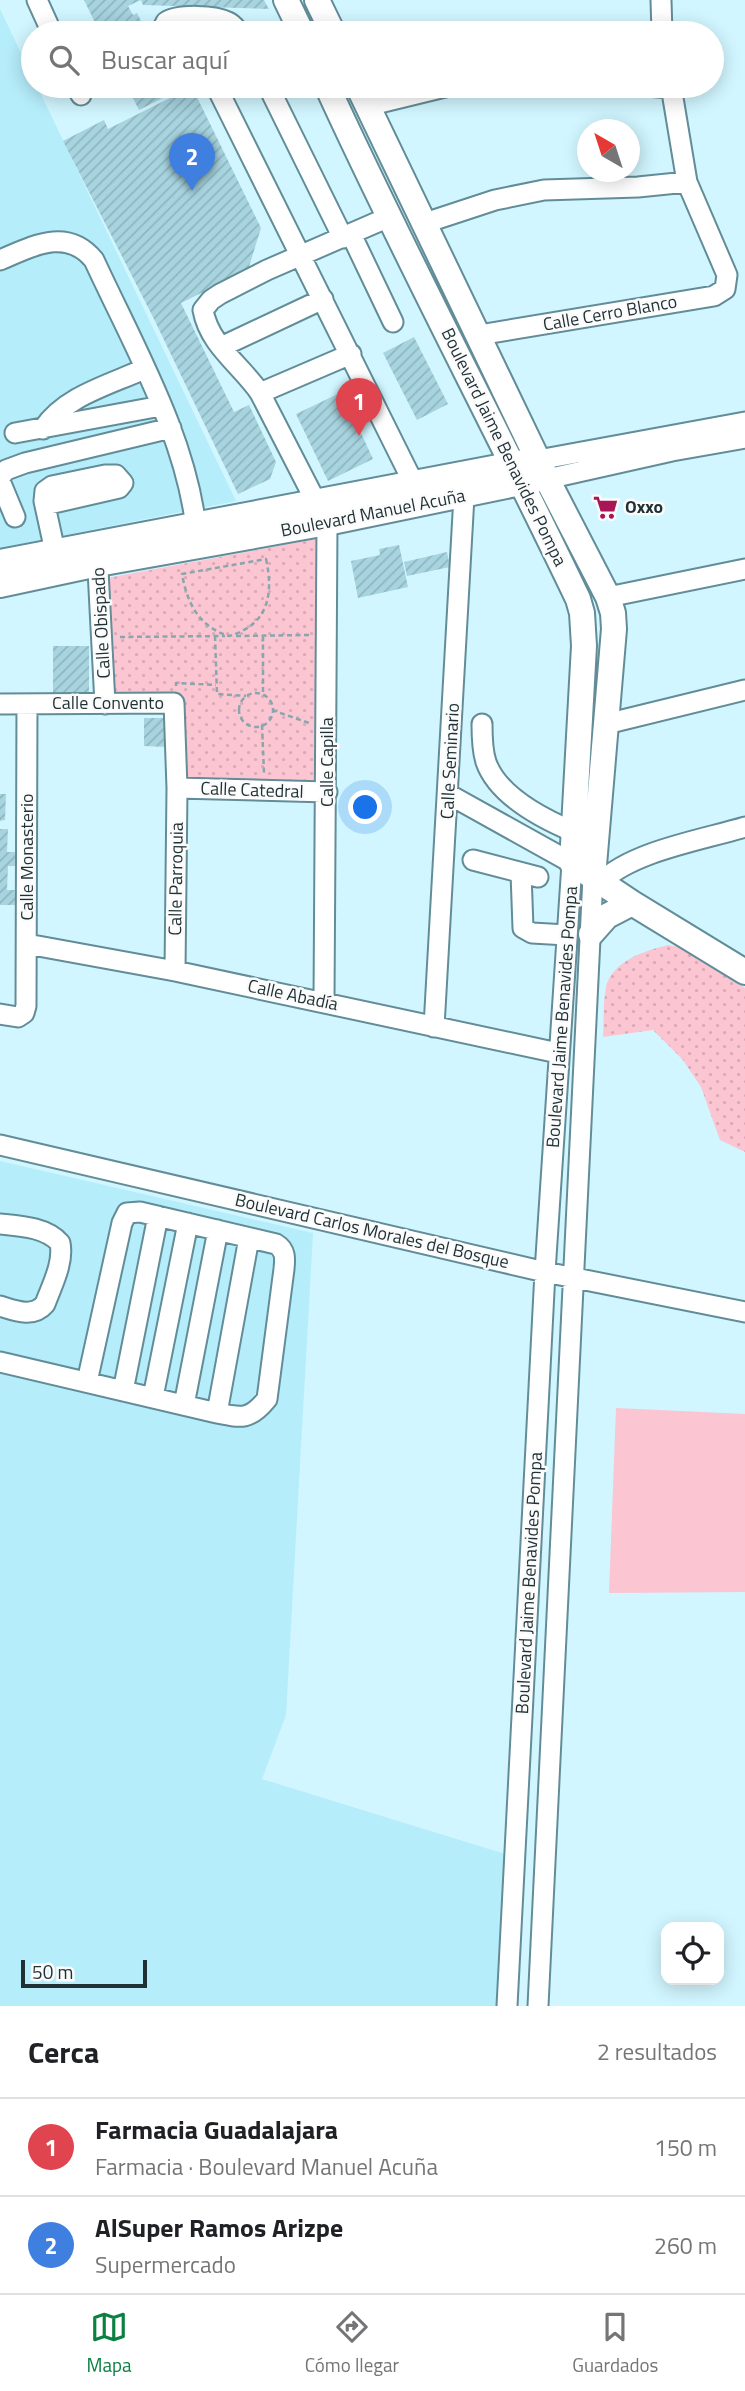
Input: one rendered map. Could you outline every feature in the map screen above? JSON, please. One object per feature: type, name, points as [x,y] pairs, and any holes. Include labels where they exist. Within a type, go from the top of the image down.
[{"type":"main road","points":[[286,0],[296,21]]},
{"type":"main road","points":[[309,21],[310,0]]},
{"type":"main road","points":[[317,0],[327,21]]},
{"type":"main road","name":"Boulevard Jaime Benavides Pompa","points":[[332,98],[356,151],[578,599],[582,613],[584,646],[572,863]]},
{"type":"main road","name":"Boulevard Jaime Benavides Pompa","points":[[364,98],[542,469],[608,597],[613,613],[597,880]]},
{"type":"main road","points":[[356,151],[378,162],[420,213]]},
{"type":"main road","name":"Boulevard Manuel Acuña","points":[[0,562],[57,561],[197,534],[315,500],[413,482],[542,469]]},
{"type":"main road","name":"Boulevard Manuel Acuña","points":[[197,534],[327,523],[464,496],[515,473]]},
{"type":"main road","name":"Boulevard Manuel Acuña","points":[[0,584],[57,561]]},
{"type":"main road","points":[[572,863],[632,904],[745,972]]},
{"type":"main road","points":[[579,935],[607,916],[632,904]]},
{"type":"street","points":[[37,0],[47,21]]},
{"type":"street","points":[[660,0],[661,21]]},
{"type":"street","points":[[168,21],[179,16],[224,21]]},
{"type":"street","points":[[222,98],[413,482]]},
{"type":"street","points":[[274,98],[393,322]]},
{"type":"street","points":[[420,213],[544,190],[638,187],[687,182],[673,98]]},
{"type":"street","name":"Calle Cerro Blanco","points":[[479,335],[714,296],[725,289],[727,275],[687,182]]},
{"type":"street","points":[[315,500],[260,393],[221,347],[204,317],[203,310],[206,304],[220,294],[389,217]]},
{"type":"street","points":[[0,260],[59,241],[71,242],[85,249],[94,260],[171,428],[189,481],[197,534]]},
{"type":"street","points":[[221,347],[323,299]]},
{"type":"street","points":[[260,393],[351,354]]},
{"type":"street","points":[[43,429],[54,414],[71,402],[144,369]]},
{"type":"street","points":[[15,433],[161,406]]},
{"type":"street","name":"Boulevard Manuel Acuña","points":[[542,469],[745,422]]},
{"type":"street","points":[[15,517],[0,479],[6,470],[171,428]]},
{"type":"street","name":"Boulevard Manuel Acuña","points":[[542,469],[623,461],[745,438]]},
{"type":"street","name":"Calle Seminario","points":[[434,1027],[464,496]]},
{"type":"street","points":[[45,505],[57,561]]},
{"type":"street","name":"Calle Capilla","points":[[324,1001],[327,523]]},
{"type":"street","name":"Calle Obispado","points":[[97,553],[105,704]]},
{"type":"street","points":[[608,597],[745,569]]},
{"type":"street","points":[[606,724],[745,690]]},
{"type":"street","name":"Calle Convento","points":[[0,704],[174,703],[177,788]]},
{"type":"street","name":"Calle Monasterio","points":[[0,1014],[18,1017],[26,1010],[27,704]]},
{"type":"street","points":[[482,724],[485,759],[495,778],[519,800],[547,819],[574,832]]},
{"type":"street","name":"Calle Catedral","points":[[177,788],[327,792]]},
{"type":"street","name":"Calle Parroquia","points":[[175,971],[177,788]]},
{"type":"street","points":[[448,794],[572,863]]},
{"type":"street","points":[[597,880],[644,857],[745,827]]},
{"type":"street","points":[[473,860],[530,875],[523,928],[532,933],[579,935]]},
{"type":"street","name":"Boulevard Jaime Benavides Pompa","points":[[538,2006],[575,1277],[579,935],[572,863]]},
{"type":"street","name":"Boulevard Jaime Benavides Pompa","points":[[507,2006],[558,1053],[579,935],[597,880]]},
{"type":"street","name":"Calle Abadía","points":[[27,944],[324,1001],[558,1053]]},
{"type":"street","name":"Boulevard Carlos Morales del Bosque","points":[[0,1145],[545,1272],[745,1312]]},
{"type":"street","points":[[0,1362],[217,1413],[244,1418],[267,1399],[285,1257],[282,1249],[276,1244],[158,1216],[127,1213],[87,1382]]},
{"type":"street","points":[[123,1391],[158,1216]]},
{"type":"street","points":[[153,1397],[188,1223]]},
{"type":"street","points":[[0,1224],[47,1233],[60,1243],[62,1250],[49,1293],[41,1309],[27,1313],[0,1306]]},
{"type":"street","points":[[184,1405],[218,1230]]},
{"type":"street","points":[[217,1413],[249,1238]]},
{"type":"path","points":[[266,559],[269,582],[267,605],[253,626],[229,636],[212,629],[197,615],[188,599],[182,574],[266,559]]},
{"type":"path","points":[[102,638],[327,635]]},
{"type":"path","points":[[215,636],[217,701]]},
{"type":"path","points":[[263,636],[263,695]]},
{"type":"path","points":[[174,703],[176,683],[216,685]]},
{"type":"path","points":[[216,694],[263,695],[270,700],[272,710],[268,720],[262,725],[248,725],[240,717],[240,706],[246,696]]},
{"type":"path","points":[[272,710],[327,729]]},
{"type":"path","points":[[262,725],[265,790]]},
{"type":"shaded area","points":[[0,9],[21,53],[21,98],[43,98],[236,501],[0,548]]},
{"type":"shaded area","points":[[316,539],[316,781],[187,781],[182,697],[110,697],[107,578]]},
{"type":"shaded area","points":[[668,945],[679,947],[745,988],[745,1152],[720,1140],[701,1087],[683,1060],[653,1030],[603,1037],[606,987],[615,970],[631,958]]},
{"type":"shaded area","points":[[0,1161],[313,1233],[286,1715],[262,1779],[505,1854],[497,2006],[0,2006]]},
{"type":"shaded area","points":[[616,1408],[745,1414],[745,1592],[609,1593]]},
{"type":"building","points":[[84,0],[141,0],[128,6],[133,15],[137,13],[141,21],[94,21]]},
{"type":"building","points":[[141,0],[264,0],[269,9],[143,5]]},
{"type":"building","points":[[133,98],[162,98],[139,110]]},
{"type":"building","points":[[170,98],[197,98],[261,228],[248,270],[181,303],[234,412],[249,405],[276,462],[270,479],[238,494],[153,317],[63,141],[104,120],[108,129]]},
{"type":"building","points":[[414,337],[448,404],[417,420],[383,353]]},
{"type":"building","points":[[342,392],[373,459],[328,481],[296,414]]},
{"type":"building","points":[[399,545],[408,587],[358,598],[351,561],[380,555],[379,549]]},
{"type":"building","points":[[447,552],[450,567],[407,576],[404,562]]},
{"type":"building","points":[[53,646],[89,646],[89,693],[53,693]]},
{"type":"building","points":[[144,718],[167,718],[167,747],[144,746]]},
{"type":"building","points":[[0,794],[6,794],[5,820],[0,821]]},
{"type":"building","points":[[0,829],[8,829],[7,852],[16,852],[16,866],[8,866],[7,890],[16,890],[16,905],[0,905]]},
{"type":"place","name":"AlSuper Ramos Arizpe","points":[[192,191]]},
{"type":"place","name":"Farmacia Guadalajara","points":[[359,436]]},
{"type":"place","name":"Oxxo","points":[[605,507]]}]
